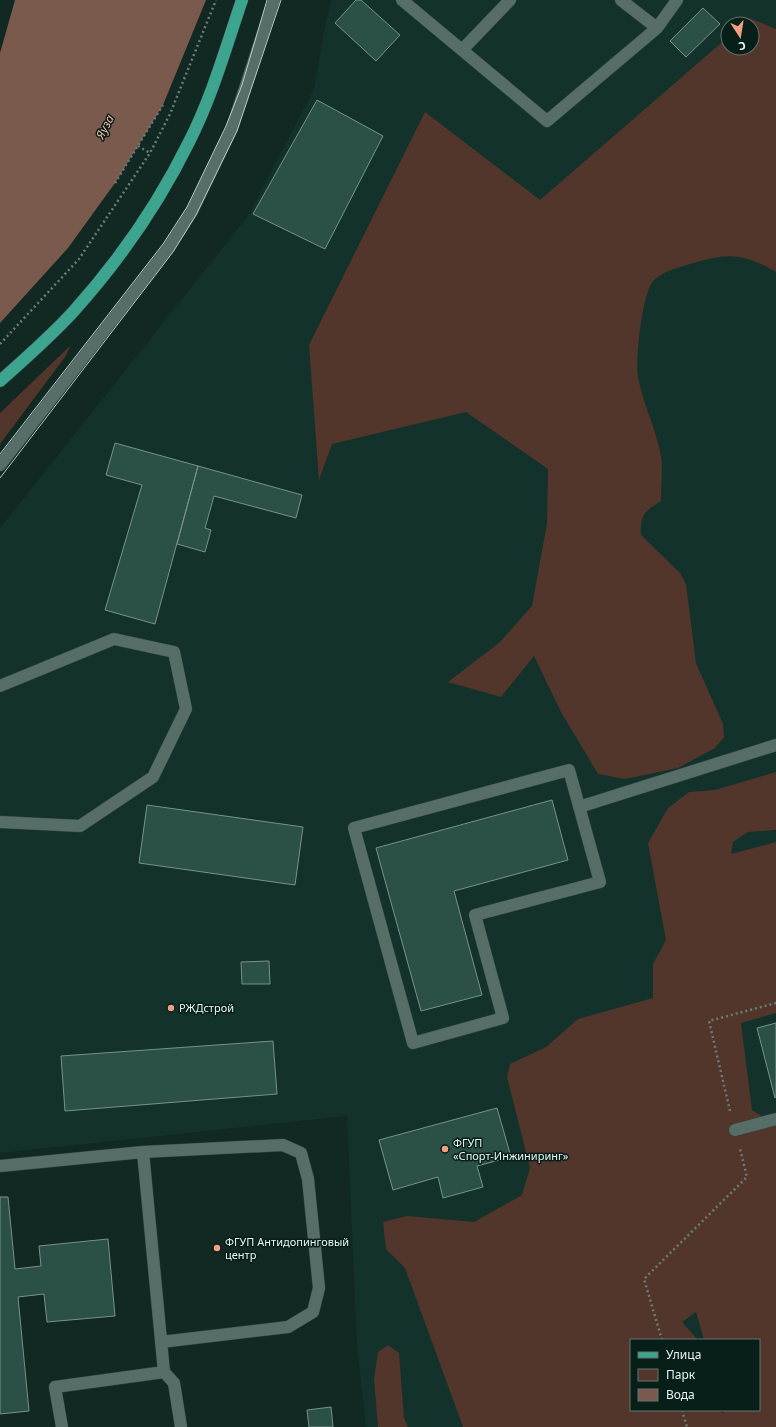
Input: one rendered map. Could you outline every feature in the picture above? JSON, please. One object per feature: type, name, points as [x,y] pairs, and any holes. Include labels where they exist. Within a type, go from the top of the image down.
[{"type":"main road","points":[[0,381],[73,312],[116,260],[162,192],[190,141],[214,82],[242,0]]},
{"type":"street","points":[[0,465],[169,247],[192,211],[232,128],[274,0]]},
{"type":"street","points":[[402,0],[547,121],[657,28],[677,0]]},
{"type":"street","points":[[462,50],[510,0]]},
{"type":"street","points":[[621,0],[657,28]]},
{"type":"street","points":[[0,686],[114,639],[174,652],[186,709],[153,778],[80,826],[0,822]]},
{"type":"street","points":[[579,807],[776,744]]},
{"type":"street","points":[[569,770],[579,807],[600,882],[475,916],[503,1018],[413,1043],[354,828],[569,770]]},
{"type":"street","points":[[735,1130],[776,1119]]},
{"type":"street","points":[[0,1166],[143,1152],[283,1146],[302,1153],[308,1179],[319,1288],[313,1312],[288,1327],[161,1342]]},
{"type":"street","points":[[143,1152],[164,1372],[174,1384],[181,1427]]},
{"type":"street","points":[[62,1427],[55,1387],[164,1372]]},
{"type":"path","points":[[0,344],[80,259],[150,153],[170,114],[216,0]]},
{"type":"path","points":[[115,183],[163,105]]},
{"type":"path","points":[[138,146],[150,153]]},
{"type":"path","points":[[662,1339],[644,1279],[747,1177],[709,1021],[776,1003]]},
{"type":"path","points":[[682,1411],[687,1427]]},
{"type":"shaded area","points":[[332,0],[776,0],[776,1427],[366,1427],[357,1345],[347,1116],[0,1153],[0,528],[248,216],[314,89],[326,20]]},
{"type":"green space","points":[[760,22],[776,29],[776,272],[764,265],[734,256],[724,256],[703,260],[671,270],[654,280],[650,287],[646,298],[640,327],[637,369],[638,377],[659,446],[662,467],[661,501],[644,515],[641,523],[641,535],[680,573],[686,584],[696,663],[723,724],[724,737],[715,748],[678,768],[625,779],[598,774],[561,712],[534,656],[501,697],[448,682],[500,642],[532,606],[547,523],[548,469],[466,412],[332,444],[319,480],[309,345],[425,112],[540,200],[720,44],[720,56],[760,56]]},
{"type":"green space","points":[[71,345],[65,357],[0,444],[0,413]]},
{"type":"green space","points":[[776,772],[776,830],[748,832],[733,842],[731,854],[776,842],[776,1013],[741,1023],[752,1110],[776,1125],[776,1427],[463,1427],[405,1268],[386,1249],[383,1222],[407,1216],[474,1222],[522,1195],[530,1168],[507,1077],[510,1064],[546,1047],[578,1019],[653,998],[653,964],[666,940],[648,843],[668,808],[689,792],[715,790]]},
{"type":"green space","points":[[388,1345],[399,1353],[404,1418],[408,1427],[378,1427],[374,1379],[378,1352]]},
{"type":"water","name":"Яуза","points":[[15,0],[206,0],[163,105],[115,183],[68,248],[0,323],[0,53]]},
{"type":"building","points":[[356,0],[361,0],[400,35],[376,61],[335,23]]},
{"type":"building","points":[[703,8],[720,24],[686,57],[670,41]]},
{"type":"building","points":[[317,100],[383,136],[325,249],[253,214]]},
{"type":"building","points":[[115,443],[198,466],[155,624],[105,610],[142,485],[106,475]]},
{"type":"building","points":[[198,466],[302,495],[296,518],[214,496],[205,528],[211,530],[205,552],[177,544]]},
{"type":"building","points":[[552,800],[568,860],[454,891],[482,995],[421,1011],[376,848]]},
{"type":"building","points":[[147,805],[303,827],[295,885],[139,863]]},
{"type":"building","points":[[269,961],[270,984],[242,984],[241,962]]},
{"type":"building","points":[[776,1023],[776,1097],[775,1098],[757,1028]]},
{"type":"building","points":[[273,1041],[277,1094],[65,1111],[61,1056]]},
{"type":"building","name":"ФГУП «Спорт-Инжиниринг»","points":[[497,1108],[511,1157],[477,1166],[483,1187],[443,1198],[438,1177],[393,1190],[379,1140]]},
{"type":"building","points":[[0,1197],[8,1197],[15,1269],[41,1266],[39,1246],[108,1239],[115,1316],[47,1322],[44,1294],[18,1297],[29,1411],[0,1414]]},
{"type":"building","points":[[331,1407],[333,1427],[309,1427],[307,1410]]},
{"type":"tram line","points":[[0,454],[163,244],[187,207],[226,126],[242,85],[267,0]]},
{"type":"tram line","points":[[0,478],[173,252],[196,215],[237,131],[281,0]]},
{"type":"place","name":"РЖДстрой","points":[[171,1008]]},
{"type":"place","name":"ФГУП «Спорт-Инжиниринг»","points":[[445,1149]]},
{"type":"place","name":"ФГУП Антидопинговый центр","points":[[217,1248]]}]
